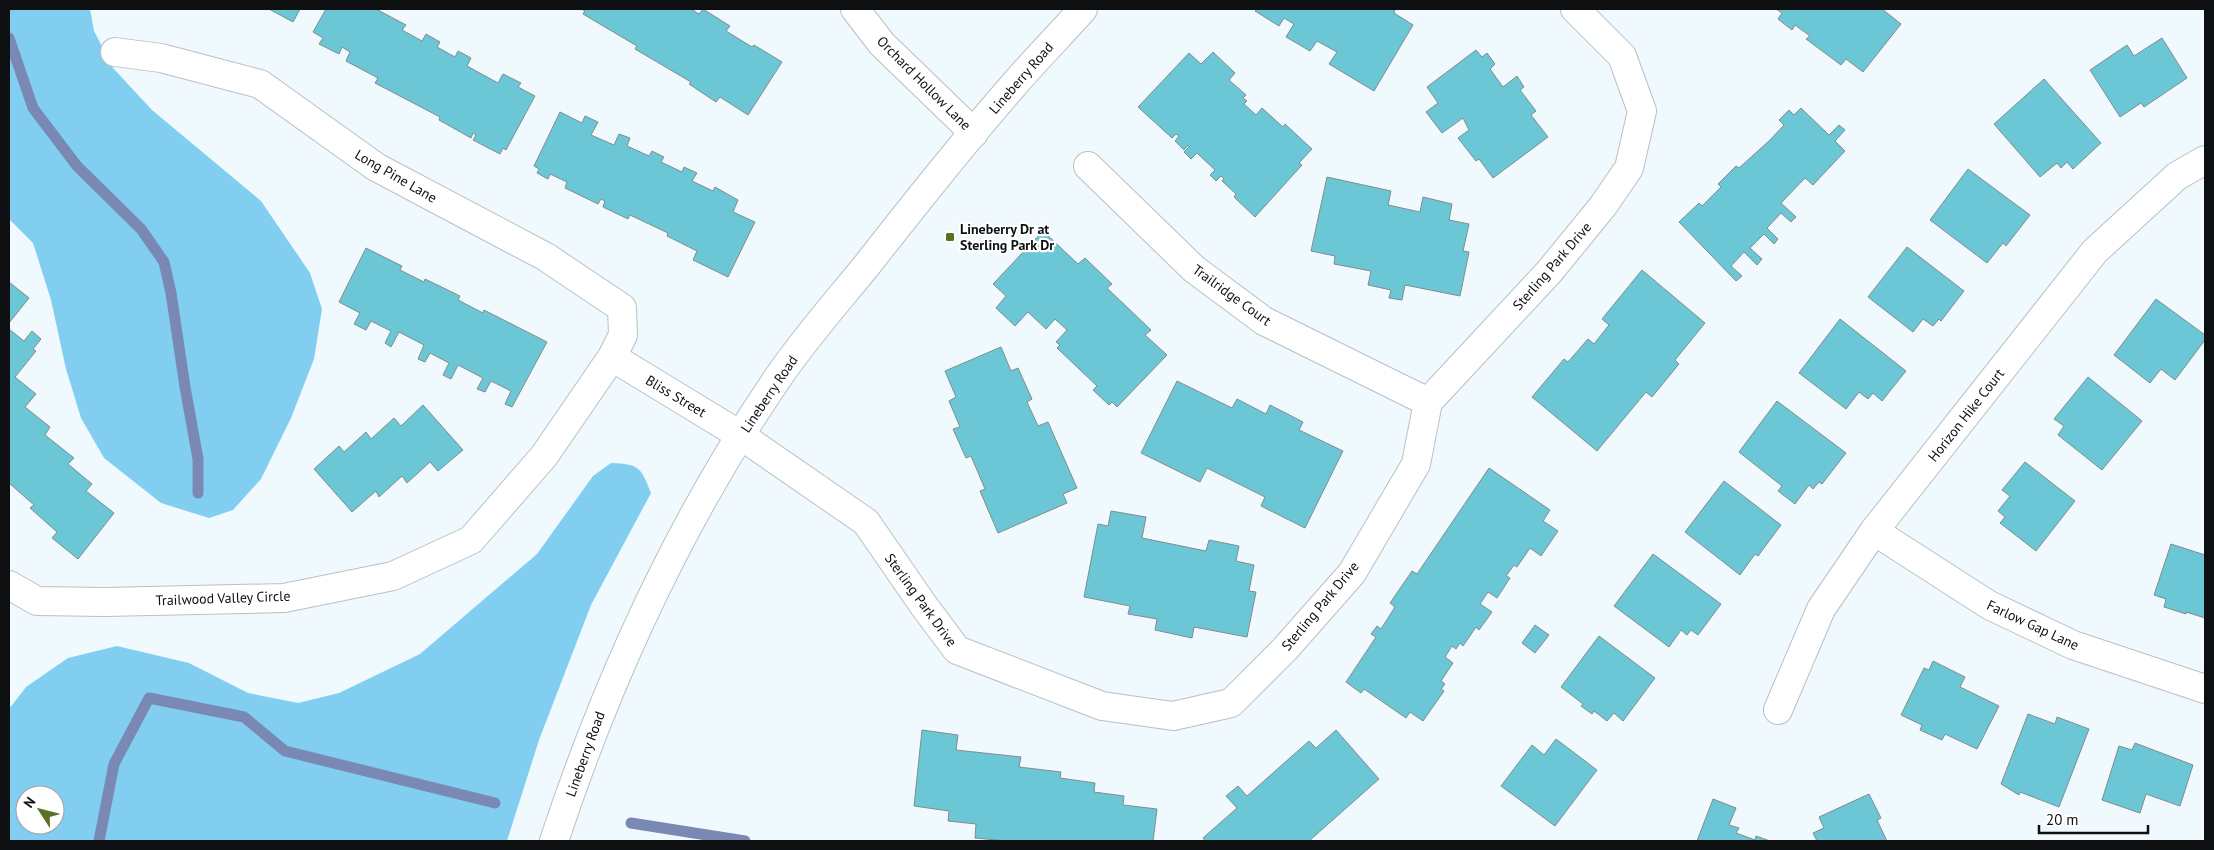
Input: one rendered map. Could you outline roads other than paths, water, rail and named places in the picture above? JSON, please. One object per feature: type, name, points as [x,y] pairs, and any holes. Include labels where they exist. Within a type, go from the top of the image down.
[{"type":"street","name":"Orchard Hollow Lane","points":[[855,9],[882,44],[974,133]]},
{"type":"street","name":"Lineberry Road","points":[[554,841],[580,762],[612,682],[691,520],[740,435],[778,376],[1011,88],[1083,9]]},
{"type":"street","name":"Sterling Park Drive","points":[[740,435],[866,522],[957,650],[1102,706],[1173,716],[1231,703],[1285,649],[1352,573],[1416,464],[1428,402],[1549,272],[1603,206],[1629,168],[1642,111],[1622,56],[1575,9]]},
{"type":"street","name":"Long Pine Lane","points":[[115,52],[161,58],[260,84],[376,167],[546,257],[622,308],[623,335],[612,357]]},
{"type":"street","name":"Horizon Hike Court","points":[[1778,710],[1820,610],[1874,531],[2095,251],[2177,176],[2205,160]]},
{"type":"street","name":"Trailridge Court","points":[[1088,166],[1194,269],[1264,321],[1428,402]]},
{"type":"street","name":"Bliss Street","points":[[612,357],[740,435]]},
{"type":"street","name":"Trailwood Valley Circle","points":[[9,586],[37,601],[105,602],[284,598],[393,576],[471,540],[544,456],[612,357]]},
{"type":"street","name":"Farlow Gap Lane","points":[[1874,531],[1989,606],[2073,645],[2205,689]]},
{"type":"waterway","points":[[9,38],[33,108],[77,166],[141,229],[164,262],[171,293],[198,459],[198,493]]},
{"type":"waterway","points":[[99,841],[114,764],[149,698],[244,717],[285,751],[495,803]]},
{"type":"waterway","points":[[631,823],[745,841]]},
{"type":"place","name":"Lineberry Dr at Sterling Park Dr","points":[[950,237]]}]
